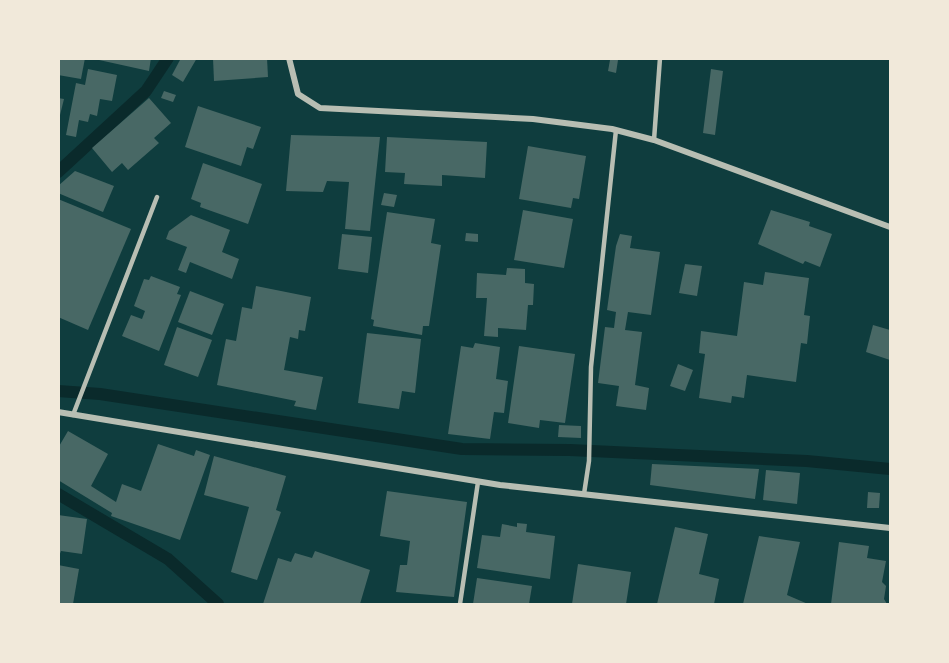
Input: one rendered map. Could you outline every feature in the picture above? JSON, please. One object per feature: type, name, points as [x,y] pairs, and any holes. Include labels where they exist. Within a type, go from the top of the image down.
[{"type":"street","points":[[289,58],[298,94],[320,108],[534,119],[616,130],[654,140],[891,227]]},
{"type":"street","points":[[58,412],[478,482],[891,528]]},
{"type":"lane","points":[[654,140],[660,58]]},
{"type":"lane","points":[[584,494],[589,461],[591,367],[616,130]]},
{"type":"lane","points":[[73,415],[156,197]]},
{"type":"lane","points":[[460,604],[478,482]]},
{"type":"building","points":[[58,58],[85,58],[81,79],[58,75]]},
{"type":"building","points":[[90,58],[151,58],[149,71]]},
{"type":"building","points":[[181,58],[197,58],[183,82],[172,75]]},
{"type":"building","points":[[213,58],[267,58],[268,77],[214,81]]},
{"type":"building","points":[[610,60],[618,60],[616,73],[608,71]]},
{"type":"building","points":[[88,69],[117,75],[112,101],[100,99],[97,116],[90,114],[88,122],[79,120],[76,137],[66,135],[76,83],[85,85]]},
{"type":"building","points":[[711,69],[723,71],[715,135],[703,133]]},
{"type":"building","points":[[164,91],[176,95],[173,102],[161,98]]},
{"type":"building","points":[[58,98],[64,99],[59,119],[58,118]]},
{"type":"building","points":[[149,98],[171,123],[154,138],[159,143],[128,170],[122,163],[112,172],[92,148]]},
{"type":"building","points":[[198,106],[261,127],[253,149],[247,147],[241,166],[185,147]]},
{"type":"building","points":[[291,135],[380,137],[370,231],[345,229],[349,182],[327,181],[323,192],[286,191]]},
{"type":"building","points":[[387,137],[487,142],[485,178],[442,175],[442,186],[404,184],[405,173],[385,172]]},
{"type":"building","points":[[528,146],[586,156],[579,199],[573,198],[571,208],[519,199]]},
{"type":"building","points":[[203,163],[262,184],[248,224],[200,207],[201,203],[191,199]]},
{"type":"building","points":[[75,171],[114,186],[103,212],[58,193],[58,186]]},
{"type":"building","points":[[384,193],[397,195],[394,207],[381,205]]},
{"type":"building","points":[[58,199],[131,229],[88,330],[58,317]]},
{"type":"building","points":[[523,210],[573,219],[564,268],[514,260]]},
{"type":"building","points":[[771,210],[810,222],[809,226],[832,234],[820,267],[805,261],[803,264],[758,244]]},
{"type":"building","points":[[387,212],[435,219],[431,243],[441,245],[429,326],[423,326],[422,335],[373,326],[374,320],[371,319]]},
{"type":"building","points":[[191,215],[230,230],[222,252],[239,259],[232,279],[190,262],[186,273],[178,270],[187,247],[166,239],[169,231]]},
{"type":"building","points":[[466,233],[478,234],[478,242],[465,241]]},
{"type":"building","points":[[342,234],[372,237],[368,273],[338,269]]},
{"type":"building","points":[[620,234],[632,236],[630,248],[660,252],[651,315],[628,312],[625,330],[642,332],[635,385],[649,388],[646,410],[616,406],[619,386],[598,383],[605,327],[614,328],[616,312],[607,310],[616,246]]},
{"type":"building","points":[[685,264],[702,266],[697,296],[679,293]]},
{"type":"building","points":[[507,268],[525,269],[525,283],[534,284],[533,305],[528,305],[526,330],[498,328],[498,337],[484,336],[487,298],[476,298],[477,273],[506,275]]},
{"type":"building","points":[[765,272],[809,278],[804,315],[810,316],[807,344],[801,343],[796,382],[747,375],[744,398],[732,396],[731,403],[699,398],[705,354],[699,353],[701,331],[737,336],[744,282],[763,285]]},
{"type":"building","points":[[151,276],[180,287],[177,294],[181,295],[159,351],[122,336],[131,315],[142,319],[145,311],[134,306],[144,279],[149,280]]},
{"type":"building","points":[[256,286],[311,297],[305,331],[299,330],[298,339],[290,337],[284,370],[323,377],[316,410],[294,406],[296,401],[217,385],[226,339],[236,341],[242,307],[252,309]]},
{"type":"building","points":[[190,291],[224,304],[212,335],[178,322]]},
{"type":"building","points":[[873,325],[890,330],[890,360],[866,352]]},
{"type":"building","points":[[177,327],[212,340],[198,377],[164,365]]},
{"type":"building","points":[[367,333],[421,339],[415,393],[402,391],[399,409],[358,403]]},
{"type":"building","points":[[475,343],[500,347],[496,379],[508,381],[504,413],[494,412],[490,439],[448,434],[461,346],[473,348]]},
{"type":"building","points":[[519,346],[575,354],[565,423],[540,420],[539,428],[508,423]]},
{"type":"building","points":[[678,364],[693,370],[685,391],[670,386]]},
{"type":"building","points":[[559,425],[581,426],[581,438],[558,437]]},
{"type":"building","points":[[68,431],[108,454],[91,486],[116,502],[122,484],[141,491],[158,444],[194,456],[196,450],[210,455],[180,540],[111,516],[112,513],[58,480],[58,448]]},
{"type":"building","points":[[214,456],[286,476],[276,510],[281,512],[257,580],[231,572],[249,507],[204,495]]},
{"type":"building","points":[[652,464],[759,469],[755,499],[650,485]]},
{"type":"building","points":[[766,470],[800,473],[797,504],[763,500]]},
{"type":"building","points":[[387,491],[467,502],[454,597],[396,592],[400,565],[407,565],[410,541],[380,536]]},
{"type":"building","points":[[868,492],[880,493],[879,508],[867,508]]},
{"type":"building","points":[[58,515],[87,519],[82,554],[61,551],[58,559]]},
{"type":"building","points":[[517,523],[527,524],[526,532],[555,536],[550,579],[477,568],[482,535],[500,537],[502,524],[517,527]]},
{"type":"building","points":[[675,527],[708,534],[699,574],[719,579],[714,604],[657,604]]},
{"type":"building","points":[[759,536],[800,542],[787,595],[808,604],[743,604]]},
{"type":"building","points":[[839,542],[869,546],[867,558],[886,561],[882,582],[886,586],[884,599],[887,604],[831,604]]},
{"type":"building","points":[[315,551],[370,570],[360,604],[263,604],[278,558],[291,562],[295,553],[312,558]]},
{"type":"building","points":[[578,564],[631,572],[626,604],[572,604]]},
{"type":"building","points":[[58,565],[79,569],[73,604],[58,603]]},
{"type":"building","points":[[477,578],[532,586],[529,604],[473,604]]},
{"type":"waterway","points":[[58,172],[146,91],[168,58]]},
{"type":"waterway","points":[[58,391],[100,394],[462,449],[570,450],[807,461],[890,469]]},
{"type":"waterway","points":[[58,494],[168,559],[218,604]]}]
